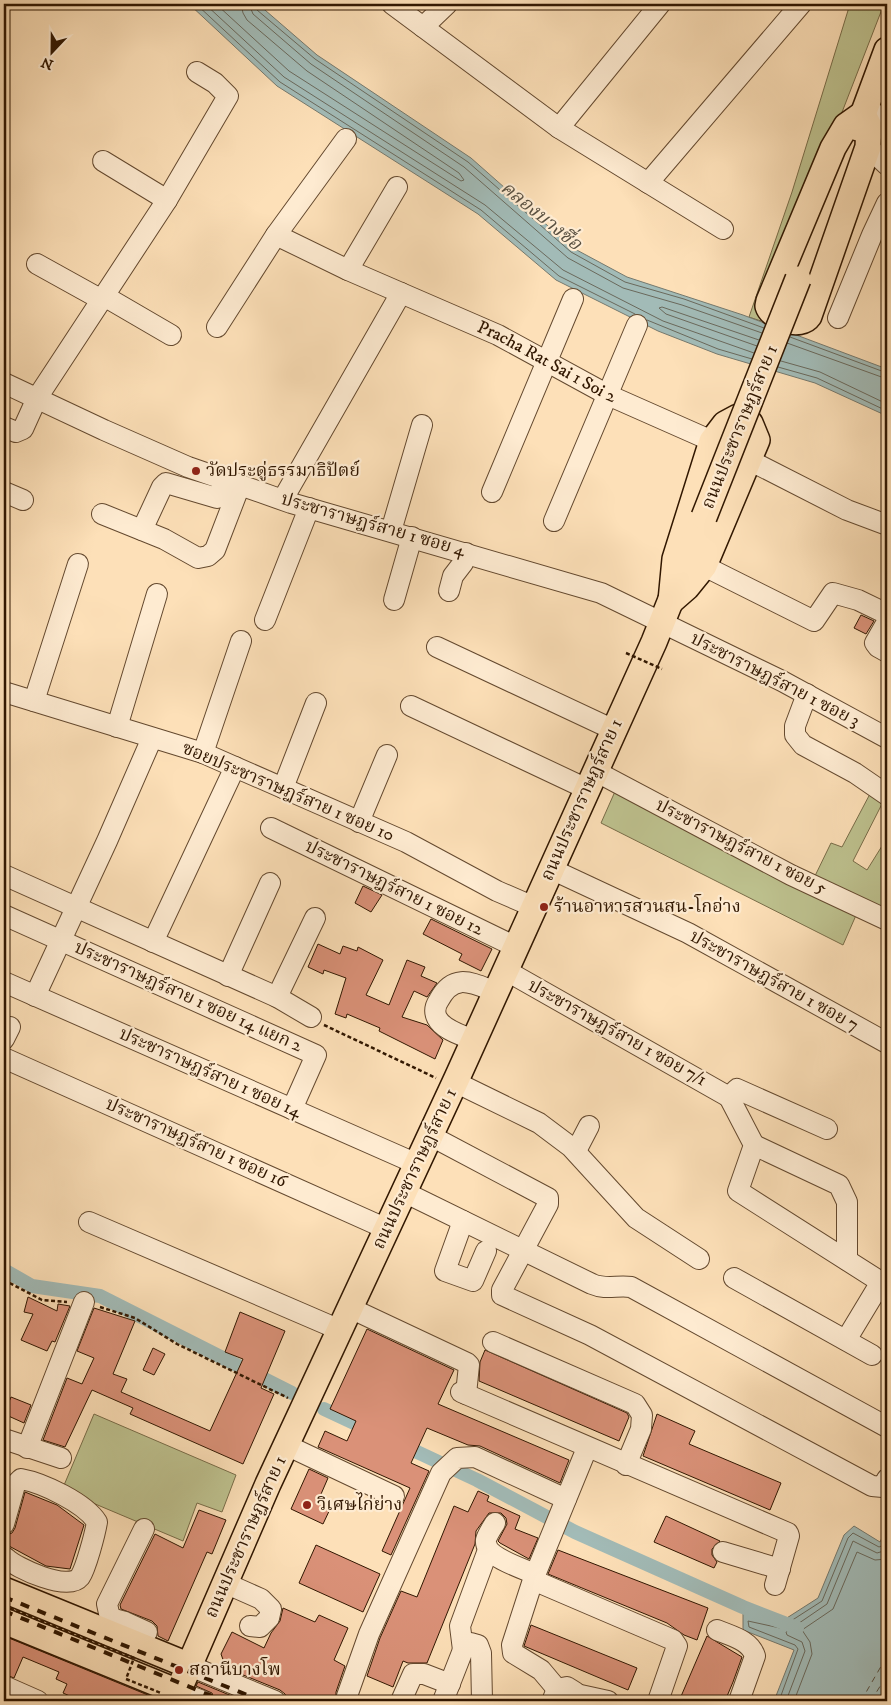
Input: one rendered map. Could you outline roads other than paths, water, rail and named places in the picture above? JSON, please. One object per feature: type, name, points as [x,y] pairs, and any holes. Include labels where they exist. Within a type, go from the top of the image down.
[{"type":"main road","name":"ถนนประชาราษฎร์สาย 1","points":[[171,1695],[190,1666],[286,1445],[454,1084],[667,612],[887,50]]},
{"type":"main road","points":[[865,109],[869,126],[868,147],[809,316],[803,322],[795,322],[772,313],[768,306],[769,301],[834,148],[846,126],[865,109]]},
{"type":"main road","points":[[738,417],[750,422],[757,440],[704,566],[667,612],[675,559],[712,441],[732,419],[738,417]]},
{"type":"main road","points":[[4,1590],[108,1625],[190,1666]]},
{"type":"main road","points":[[4,1621],[171,1695]]},
{"type":"street","points":[[392,4],[559,128],[723,229]]},
{"type":"street","points":[[423,27],[447,4]]},
{"type":"street","points":[[559,128],[660,4]]},
{"type":"street","points":[[648,183],[801,4]]},
{"type":"street","points":[[4,428],[16,432],[23,429],[38,398],[167,200],[228,98],[215,83],[197,72]]},
{"type":"street","points":[[865,109],[887,131]]},
{"type":"street","points":[[217,327],[276,235],[346,138]]},
{"type":"street","points":[[868,147],[887,165]]},
{"type":"street","points":[[103,161],[167,200]]},
{"type":"street","points":[[348,270],[397,187]]},
{"type":"street","points":[[838,318],[887,203]]},
{"type":"street","name":"Pracha Rat Sai 1 Soi 2","points":[[276,235],[348,270],[498,335],[608,395],[712,441]]},
{"type":"street","points":[[37,264],[172,335]]},
{"type":"street","points":[[283,499],[401,293]]},
{"type":"street","points":[[492,492],[545,361],[573,299]]},
{"type":"street","points":[[554,521],[637,325]]},
{"type":"street","name":"ประชาราษฎร์สาย 1 ซอย 4","points":[[4,383],[188,467],[233,483],[309,508],[667,612]]},
{"type":"street","points":[[391,532],[422,425]]},
{"type":"street","points":[[749,460],[847,510],[887,524]]},
{"type":"street","points":[[142,530],[162,487],[166,483],[217,498],[233,483]]},
{"type":"street","points":[[102,514],[164,539],[198,558],[208,556],[215,550],[233,483]]},
{"type":"street","points":[[4,492],[23,500]]},
{"type":"street","points":[[265,620],[309,508]]},
{"type":"street","points":[[394,600],[412,537]]},
{"type":"street","points":[[449,591],[453,576],[463,563],[466,553]]},
{"type":"street","points":[[34,701],[78,564]]},
{"type":"street","points":[[704,566],[814,621],[833,593],[858,600],[887,614]]},
{"type":"street","points":[[117,727],[157,594]]},
{"type":"street","name":"ประชาราษฎร์สาย 1 ซอย 3","points":[[667,612],[830,708],[887,738]]},
{"type":"street","points":[[887,622],[875,643],[887,652]]},
{"type":"street","points":[[203,753],[241,641]]},
{"type":"street","points":[[437,647],[614,730]]},
{"type":"street","name":"ซอยประชาราษฎร์สาย 1 ซอย 10","points":[[4,692],[203,753],[406,842],[497,891],[534,907]]},
{"type":"street","points":[[807,694],[795,726],[795,735],[803,745],[887,794]]},
{"type":"street","points":[[283,788],[316,703]]},
{"type":"street","name":"ประชาราษฎร์สาย 1 ซอย 5","points":[[411,706],[591,780],[887,920]]},
{"type":"street","points":[[34,996],[152,738]]},
{"type":"street","points":[[359,822],[387,755]]},
{"type":"street","points":[[154,942],[235,767]]},
{"type":"street","name":"ประชาราษฎร์สาย 1 ซอย 12","points":[[272,828],[516,947]]},
{"type":"street","name":"ประชาราษฎร์สาย 1 ซอย 7","points":[[551,869],[688,933],[887,1043]]},
{"type":"street","points":[[4,875],[277,998],[311,1017]]},
{"type":"street","points":[[228,976],[270,883]]},
{"type":"street","points":[[4,915],[60,940]]},
{"type":"street","points":[[277,998],[315,918]]},
{"type":"street","name":"ประชาราษฎร์สาย 1 ซอย 14 แยก 2","points":[[60,940],[316,1055],[292,1109]]},
{"type":"street","name":"ประชาราษฎร์สาย 1 ซอย 7/1","points":[[473,1040],[449,1029],[438,1020],[435,1011],[438,1001],[447,987],[465,981],[500,981],[728,1096]]},
{"type":"street","name":"ประชาราษฎร์สาย 1 ซอย 14","points":[[4,982],[417,1164]]},
{"type":"street","name":"ประชาราษฎร์สาย 1 ซอย 16","points":[[4,1058],[387,1229]]},
{"type":"street","points":[[454,1084],[539,1123],[576,1151],[636,1218],[699,1259]]},
{"type":"street","points":[[827,1129],[737,1089],[728,1096],[754,1145],[839,1185],[847,1202],[847,1260]]},
{"type":"street","points":[[576,1151],[589,1126]]},
{"type":"street","points":[[430,1136],[548,1198],[548,1204],[521,1251],[502,1290],[502,1295],[590,1336],[872,1486],[883,1487],[887,1479]]},
{"type":"street","points":[[754,1145],[738,1191],[880,1282],[846,1340]]},
{"type":"street","points":[[404,1192],[521,1251],[601,1288],[631,1287],[887,1427]]},
{"type":"street","points":[[463,1221],[445,1270],[469,1282],[473,1281],[486,1251]]},
{"type":"street","points":[[89,1222],[467,1363],[469,1364],[463,1393],[626,1465],[788,1533],[789,1536],[778,1577],[723,1552]]},
{"type":"street","points":[[734,1278],[872,1355]]},
{"type":"street","points":[[27,1448],[84,1302]]},
{"type":"street","points":[[493,1342],[635,1404],[642,1415],[641,1429],[626,1465]]},
{"type":"street","points":[[4,1439],[61,1458]]},
{"type":"street","points":[[286,1445],[394,1496]]},
{"type":"street","points":[[587,1448],[534,1577],[512,1646],[512,1653],[541,1670],[566,1696],[608,1701]]},
{"type":"street","points":[[347,1696],[369,1634],[445,1468],[457,1458],[475,1457],[560,1517]]},
{"type":"street","points":[[4,1524],[15,1485],[21,1479],[31,1481],[76,1503],[91,1512],[97,1522],[80,1577],[73,1582],[65,1582],[28,1572],[4,1559]]},
{"type":"street","points":[[401,1701],[413,1674],[424,1674],[447,1693],[463,1650],[460,1626],[488,1550],[486,1540],[495,1523]]},
{"type":"street","points":[[144,1529],[107,1604],[108,1625],[125,1622],[147,1632]]},
{"type":"street","points":[[488,1550],[494,1556],[534,1577],[673,1640],[677,1646],[658,1701]]},
{"type":"street","points":[[225,1583],[261,1600],[271,1609],[269,1618],[260,1627],[250,1626]]},
{"type":"street","points":[[717,1630],[746,1642],[753,1649],[755,1656],[739,1701]]},
{"type":"street","points":[[463,1650],[471,1643],[478,1645],[481,1653],[482,1701]]},
{"type":"street","points":[[190,1666],[275,1701]]},
{"type":"street","points":[[4,1686],[38,1701]]},
{"type":"street","points":[[171,1695],[203,1701]]},
{"type":"water","points":[[189,4],[258,4],[317,55],[471,158],[573,248],[627,277],[743,315],[887,369],[887,416],[815,383],[717,354],[658,331],[556,280],[478,214],[277,86]]},
{"type":"water","points":[[854,1526],[880,1542],[887,1528],[887,1701],[774,1701],[794,1650],[743,1630],[743,1607],[751,1615],[779,1623],[818,1598],[844,1535]]},
{"type":"waterway","points":[[4,1270],[32,1286],[100,1296],[292,1393]]},
{"type":"waterway","points":[[324,1409],[371,1431]]},
{"type":"waterway","points":[[400,1444],[477,1480],[575,1532],[743,1607],[797,1628]]},
{"type":"railway","points":[[4,1597],[262,1701]]},
{"type":"railway","points":[[4,1611],[224,1701]]},
{"type":"place","name":"วัดประดู่ธรรมาธิปัตย์","points":[[196,471]]},
{"type":"place","name":"ร้านอาหารสวนสน-โกอ่าง","points":[[544,907]]},
{"type":"place","name":"วิเศษไก่ย่าง","points":[[307,1505]]},
{"type":"place","name":"สถานีบางโพ","points":[[179,1670]]},
{"type":"water label","name":"คลองบางซื่อ","points":[[541,216]]}]
